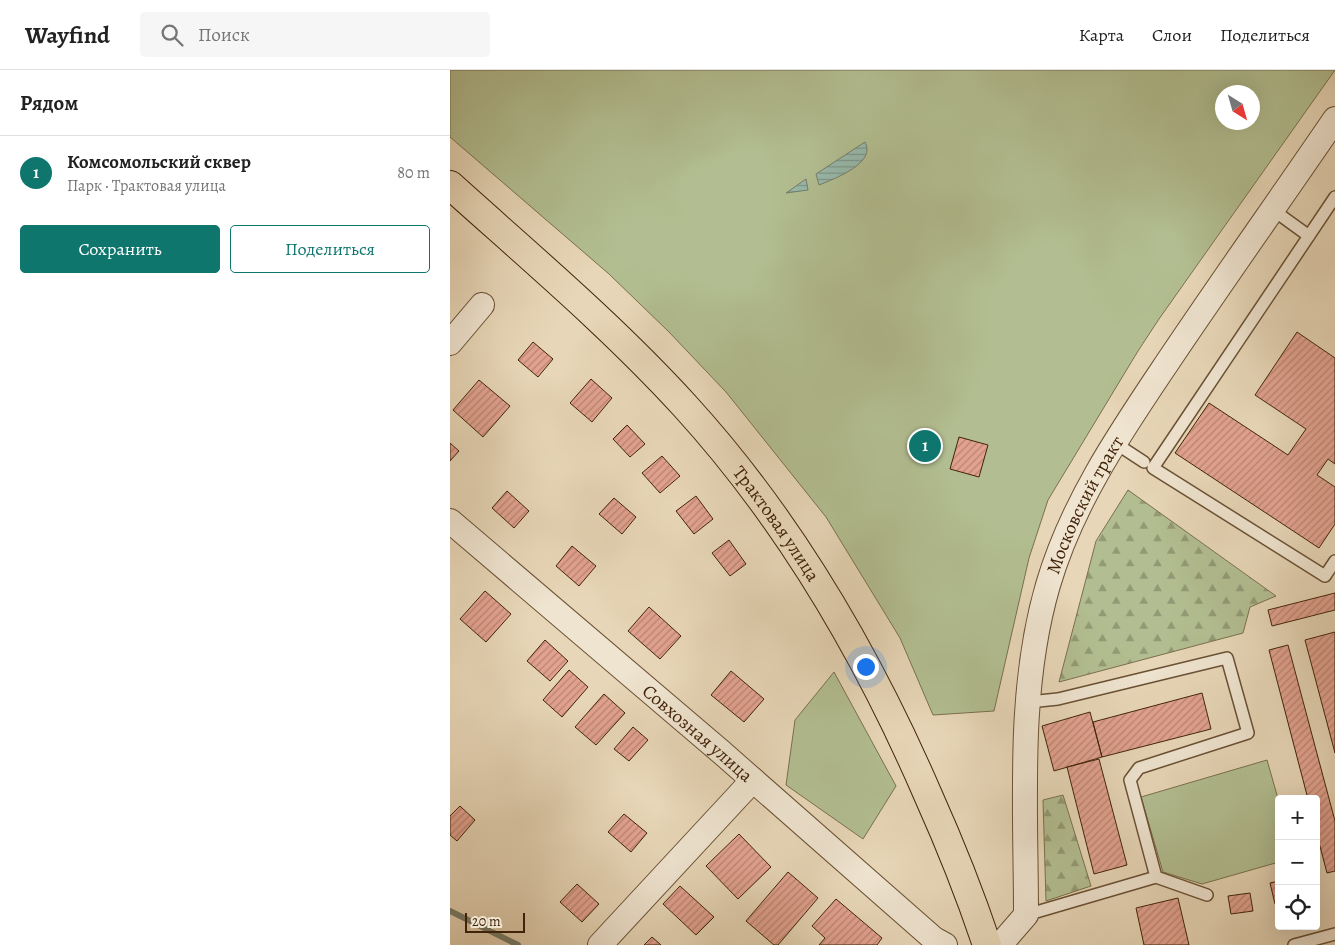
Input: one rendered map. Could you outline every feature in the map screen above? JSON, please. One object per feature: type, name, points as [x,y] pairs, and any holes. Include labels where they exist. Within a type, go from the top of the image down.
[{"type":"main road","name":"Трактовая улица","points":[[450,185],[581,303],[648,367],[715,441],[754,488],[821,586],[886,701],[963,875],[987,945]]},
{"type":"street","name":"Московский тракт","points":[[1026,915],[1024,794],[1026,720],[1033,658],[1048,585],[1068,530],[1089,486],[1115,443],[1192,325],[1335,119]]},
{"type":"street","points":[[450,344],[482,305]]},
{"type":"street","name":"Совхозная улица","points":[[450,521],[753,780],[936,943]]},
{"type":"street","points":[[600,945],[753,780]]},
{"type":"street","points":[[1000,945],[1026,915]]},
{"type":"lane","points":[[1335,197],[1154,468],[1325,576],[1335,561]]},
{"type":"lane","points":[[1273,210],[1309,236]]},
{"type":"lane","points":[[1115,443],[1144,462]]},
{"type":"lane","points":[[1029,702],[1058,699],[1227,658],[1248,733],[1139,768],[1130,780],[1156,876]]},
{"type":"lane","points":[[1026,915],[1156,876],[1207,895]]},
{"type":"lane","points":[[1294,945],[1335,934]]},
{"type":"green space","points":[[450,70],[1335,70],[1159,319],[1048,500],[1029,558],[994,711],[933,715],[900,638],[826,517],[726,392],[669,332],[609,274],[450,137]]},
{"type":"green space","points":[[1128,490],[1276,596],[1250,607],[1243,633],[1059,682],[1096,541]]},
{"type":"green space","points":[[834,672],[896,786],[863,839],[786,785],[795,720]]},
{"type":"green space","points":[[1267,760],[1277,795],[1275,795],[1275,863],[1202,884],[1163,872],[1141,797]]},
{"type":"green space","points":[[1063,795],[1091,886],[1046,901],[1043,800]]},
{"type":"shaded area","points":[[865,142],[867,150],[865,157],[860,163],[843,174],[819,185],[816,174]]},
{"type":"shaded area","points":[[806,179],[808,190],[786,193]]},
{"type":"building","points":[[1297,332],[1335,358],[1335,464],[1328,459],[1317,475],[1335,487],[1335,524],[1319,548],[1175,453],[1209,403],[1288,455],[1306,429],[1255,395]]},
{"type":"building","points":[[533,342],[553,359],[538,377],[518,360]]},
{"type":"building","points":[[591,379],[612,398],[592,422],[570,403]]},
{"type":"building","points":[[479,380],[510,406],[483,437],[453,410]]},
{"type":"building","points":[[627,425],[645,444],[630,457],[613,439]]},
{"type":"building","points":[[959,437],[988,445],[979,477],[950,469]]},
{"type":"building","points":[[450,443],[459,451],[450,461]]},
{"type":"building","points":[[662,456],[680,476],[660,493],[642,473]]},
{"type":"building","points":[[507,491],[529,511],[514,528],[492,508]]},
{"type":"building","points":[[696,496],[713,519],[694,534],[676,511]]},
{"type":"building","points":[[614,498],[636,517],[622,534],[599,514]]},
{"type":"building","points":[[729,540],[746,564],[730,576],[712,553]]},
{"type":"building","points":[[572,546],[596,566],[579,586],[556,566]]},
{"type":"building","points":[[485,591],[511,614],[486,642],[460,619]]},
{"type":"building","points":[[1335,593],[1335,610],[1272,626],[1268,610]]},
{"type":"building","points":[[649,607],[681,636],[660,659],[628,631]]},
{"type":"building","points":[[1335,632],[1335,753],[1305,640]]},
{"type":"building","points":[[545,640],[568,661],[550,681],[527,661]]},
{"type":"building","points":[[1288,645],[1335,821],[1335,871],[1327,873],[1320,846],[1320,795],[1307,795],[1269,650]]},
{"type":"building","points":[[569,670],[588,687],[562,717],[543,700]]},
{"type":"building","points":[[731,671],[764,699],[744,722],[711,695]]},
{"type":"building","points":[[1202,693],[1211,729],[1102,757],[1093,722]]},
{"type":"building","points":[[604,694],[625,713],[596,745],[575,727]]},
{"type":"building","points":[[1090,712],[1102,757],[1054,771],[1042,726]]},
{"type":"building","points":[[633,727],[648,740],[629,761],[614,749]]},
{"type":"building","points":[[1099,759],[1127,865],[1094,874],[1067,767]]},
{"type":"building","points":[[460,806],[475,820],[457,841],[450,835],[450,816]]},
{"type":"building","points":[[624,814],[647,833],[631,852],[608,832]]},
{"type":"building","points":[[739,834],[771,867],[738,899],[706,866]]},
{"type":"building","points":[[788,872],[818,898],[778,945],[774,945],[746,921]]},
{"type":"building","points":[[1275,882],[1275,904],[1270,883]]},
{"type":"building","points":[[577,884],[599,904],[582,922],[560,902]]},
{"type":"building","points":[[680,886],[714,917],[696,935],[663,904]]},
{"type":"building","points":[[1250,893],[1253,911],[1231,914],[1228,896]]},
{"type":"building","points":[[1178,898],[1189,945],[1144,945],[1136,908]]},
{"type":"building","points":[[836,899],[882,938],[877,945],[819,945],[825,938],[812,926]]},
{"type":"building","points":[[652,937],[661,945],[644,945]]},
{"type":"waterway","points":[[450,911],[518,945]]},
{"type":"place","name":"Комсомольский сквер","points":[[925,446]]}]
